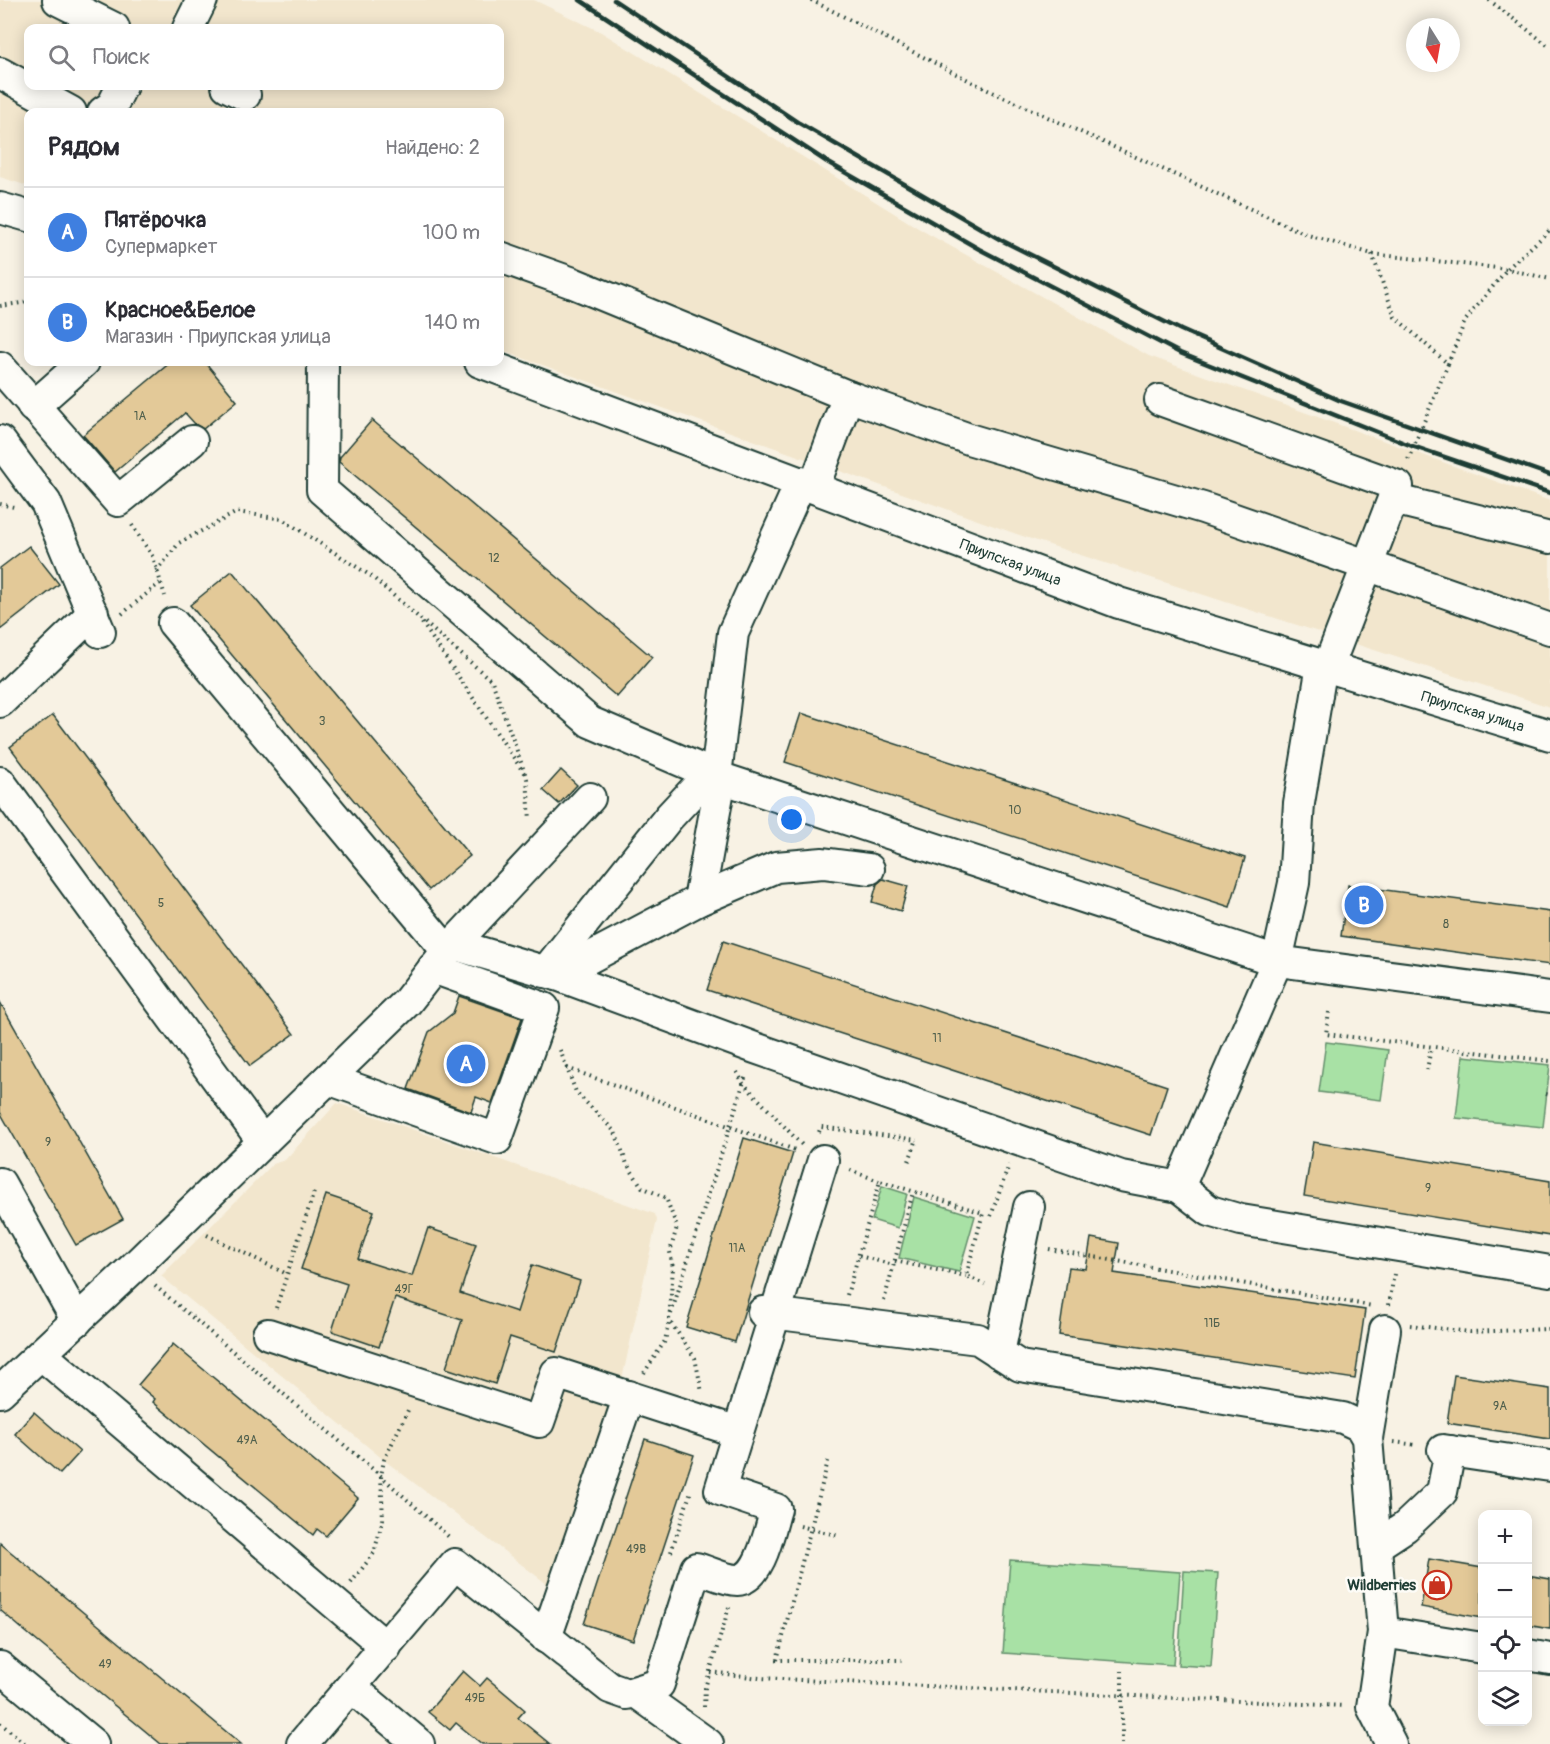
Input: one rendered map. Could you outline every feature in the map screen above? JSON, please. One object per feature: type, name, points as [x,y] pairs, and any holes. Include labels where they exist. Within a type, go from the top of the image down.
[{"type":"street","points":[[58,0],[106,24]]},
{"type":"street","points":[[190,24],[202,0]]},
{"type":"street","points":[[0,73],[24,86]]},
{"type":"street","points":[[31,90],[64,108]]},
{"type":"street","points":[[109,108],[120,90]]},
{"type":"street","points":[[0,208],[24,215]]},
{"type":"street","points":[[504,258],[573,283],[848,396],[972,440],[1203,508],[1367,563],[1550,630]]},
{"type":"street","points":[[33,408],[80,366]]},
{"type":"street","points":[[323,366],[322,490],[590,722],[716,775],[1289,970],[1550,998]]},
{"type":"street","name":"Приупская улица","points":[[491,366],[1119,603],[1550,735]]},
{"type":"street","points":[[0,367],[33,408],[118,501],[192,441]]},
{"type":"street","points":[[699,900],[733,633],[808,485],[848,396]]},
{"type":"street","points":[[1160,400],[1396,493],[1550,538]]},
{"type":"street","points":[[0,441],[46,503],[97,623],[0,702]]},
{"type":"street","points":[[1179,1187],[1289,970],[1299,803],[1325,666],[1396,493]]},
{"type":"street","points":[[173,623],[445,954],[544,1008],[497,1139],[327,1079]]},
{"type":"street","points":[[551,974],[669,818],[716,775]]},
{"type":"street","points":[[0,782],[264,1142]]},
{"type":"street","points":[[0,1392],[133,1268],[407,1002],[445,954],[590,798]]},
{"type":"street","points":[[551,974],[699,900],[776,867],[824,863],[869,870]]},
{"type":"street","points":[[445,954],[551,974],[1121,1176],[1179,1187],[1210,1211],[1241,1220],[1550,1271]]},
{"type":"street","points":[[302,1744],[455,1564],[610,1688],[627,1694],[637,1693],[659,1684],[696,1568],[737,1580],[749,1575],[757,1566],[776,1509],[720,1490],[738,1432],[810,1154]]},
{"type":"street","points":[[0,1183],[77,1321]]},
{"type":"street","points":[[999,1353],[1029,1207]]},
{"type":"street","points":[[769,1312],[978,1339],[1020,1366],[1343,1418],[1360,1426],[1368,1438]]},
{"type":"street","points":[[1377,1744],[1372,1707],[1383,1632],[1368,1438],[1389,1321]]},
{"type":"street","points":[[268,1334],[539,1422],[556,1373],[738,1432]]},
{"type":"street","points":[[42,1354],[386,1647]]},
{"type":"street","points":[[546,1638],[629,1396]]},
{"type":"street","points":[[1376,1546],[1405,1527],[1442,1492],[1446,1450],[1550,1466]]},
{"type":"street","points":[[1383,1632],[1478,1647]]},
{"type":"street","points":[[1532,1656],[1550,1659]]},
{"type":"street","points":[[0,1667],[93,1744]]},
{"type":"street","points":[[351,1687],[419,1744]]},
{"type":"street","points":[[637,1693],[705,1742]]},
{"type":"street","points":[[1372,1707],[1391,1744]]},
{"type":"path","points":[[811,0],[988,90],[1308,235],[1372,254],[1507,269],[1550,279]]},
{"type":"path","points":[[1489,0],[1550,47]]},
{"type":"path","points":[[1396,493],[1419,429],[1465,321],[1507,269],[1550,230]]},
{"type":"path","points":[[1372,254],[1395,317],[1448,364]]},
{"type":"path","points":[[0,306],[24,303]]},
{"type":"path","points":[[118,501],[153,557],[173,623]]},
{"type":"path","points":[[157,571],[179,543],[237,512],[282,519],[371,576],[492,681],[527,779],[532,860]]},
{"type":"path","points":[[97,623],[160,582]]},
{"type":"path","points":[[419,618],[527,779]]},
{"type":"path","points":[[1329,1012],[1326,1034],[1550,1061]]},
{"type":"path","points":[[717,1034],[743,1083],[810,1154]]},
{"type":"path","points":[[1426,1070],[1431,1047]]},
{"type":"path","points":[[559,1048],[576,1092],[615,1132],[627,1164],[642,1186],[666,1198],[677,1227],[670,1252],[673,1268],[665,1341],[629,1396]]},
{"type":"path","points":[[567,1068],[810,1154]]},
{"type":"path","points":[[669,1320],[743,1083]]},
{"type":"path","points":[[821,1127],[916,1140],[909,1161]]},
{"type":"path","points":[[991,1216],[1019,1139]]},
{"type":"path","points":[[839,1322],[880,1181],[983,1213],[966,1276]]},
{"type":"path","points":[[268,1334],[315,1189]]},
{"type":"path","points":[[878,1325],[913,1192]]},
{"type":"path","points":[[187,1216],[204,1234],[287,1274]]},
{"type":"path","points":[[1021,1244],[1368,1303],[1389,1321],[1470,1332],[1550,1329]]},
{"type":"path","points":[[859,1256],[966,1276],[1010,1295]]},
{"type":"path","points":[[133,1268],[381,1476],[452,1539]]},
{"type":"path","points":[[669,1320],[695,1358],[705,1402]]},
{"type":"path","points":[[335,1603],[374,1553],[383,1519],[381,1476],[384,1460],[410,1407]]},
{"type":"path","points":[[1368,1438],[1446,1450]]},
{"type":"path","points":[[828,1461],[777,1660],[902,1660]]},
{"type":"path","points":[[772,1520],[840,1536]]},
{"type":"path","points":[[668,1561],[675,1540]]},
{"type":"path","points":[[705,1742],[705,1688],[737,1580]]},
{"type":"path","points":[[1122,1671],[1122,1744]]},
{"type":"path","points":[[710,1672],[760,1678],[1372,1707]]},
{"type":"path","points":[[0,1723],[26,1744]]},
{"type":"shaded area","points":[[0,0],[534,0],[601,32],[923,231],[1149,356],[1550,501],[1550,707],[1028,538],[504,351],[504,108],[24,108],[24,185],[0,177]]},
{"type":"shaded area","points":[[337,1103],[655,1214],[657,1220],[619,1393],[555,1590],[384,1460],[161,1276],[273,1164],[285,1160]]},
{"type":"green space","points":[[1326,1042],[1388,1050],[1381,1100],[1319,1092]]},
{"type":"green space","points":[[1463,1056],[1550,1065],[1543,1127],[1456,1118]]},
{"type":"green space","points":[[882,1186],[907,1194],[898,1228],[872,1220]]},
{"type":"green space","points":[[914,1197],[975,1216],[959,1272],[899,1258]]},
{"type":"green space","points":[[1010,1560],[1180,1572],[1173,1665],[1003,1653]]},
{"type":"green space","points":[[1184,1571],[1218,1573],[1211,1667],[1178,1665]]},
{"type":"building","points":[[166,366],[208,366],[237,401],[203,429],[185,413],[115,472],[83,435]]},
{"type":"building","points":[[372,420],[652,657],[617,697],[339,462],[340,457]]},
{"type":"building","points":[[29,546],[59,584],[0,630],[0,568]]},
{"type":"building","points":[[232,571],[470,856],[429,890],[190,605]]},
{"type":"building","points":[[801,713],[1245,858],[1230,907],[785,762]]},
{"type":"building","points":[[53,715],[294,1034],[250,1066],[10,747]]},
{"type":"building","points":[[561,770],[577,785],[559,804],[543,790]]},
{"type":"building","points":[[883,879],[908,886],[901,911],[872,902],[877,884]]},
{"type":"building","points":[[1348,885],[1550,912],[1550,965],[1341,936]]},
{"type":"building","points":[[723,941],[1167,1086],[1151,1135],[707,990]]},
{"type":"building","points":[[459,996],[522,1018],[492,1103],[476,1097],[471,1112],[408,1089],[429,1032],[453,1013]]},
{"type":"building","points":[[0,1002],[123,1219],[76,1245],[0,1112]]},
{"type":"building","points":[[744,1138],[793,1153],[735,1342],[686,1327]]},
{"type":"building","points":[[1313,1142],[1550,1181],[1550,1236],[1304,1196]]},
{"type":"building","points":[[326,1195],[374,1211],[358,1259],[412,1276],[428,1228],[476,1244],[460,1293],[517,1312],[532,1265],[580,1281],[556,1352],[510,1337],[495,1384],[446,1368],[462,1320],[395,1298],[379,1347],[332,1331],[347,1284],[301,1269]]},
{"type":"building","points":[[1091,1238],[1119,1243],[1114,1273],[1365,1310],[1355,1379],[1059,1335],[1069,1267],[1086,1269]]},
{"type":"building","points":[[173,1344],[358,1498],[326,1536],[317,1529],[313,1535],[153,1402],[155,1399],[138,1385]]},
{"type":"building","points":[[1454,1375],[1550,1389],[1550,1439],[1447,1423]]},
{"type":"building","points":[[34,1412],[80,1452],[60,1474],[15,1434]]},
{"type":"building","points":[[645,1439],[694,1455],[633,1640],[584,1624]]},
{"type":"building","points":[[0,1543],[241,1744],[161,1744],[33,1638],[0,1610]]},
{"type":"building","points":[[1429,1559],[1478,1567],[1478,1617],[1421,1607]]},
{"type":"building","points":[[1532,1576],[1550,1579],[1550,1629],[1532,1626]]},
{"type":"building","points":[[463,1671],[480,1686],[487,1678],[525,1710],[518,1718],[550,1744],[482,1744],[456,1723],[450,1730],[428,1712]]},
{"type":"railway","points":[[580,0],[827,162],[979,249],[1180,353],[1412,446],[1550,493]]},
{"type":"railway","points":[[614,0],[799,123],[1001,240],[1181,330],[1341,401],[1550,475]]},
{"type":"place","name":"Красное&Белое","points":[[1364,905]]},
{"type":"place","name":"Пятёрочка","points":[[466,1064]]},
{"type":"place","name":"Wildberries","points":[[1437,1585]]}]
